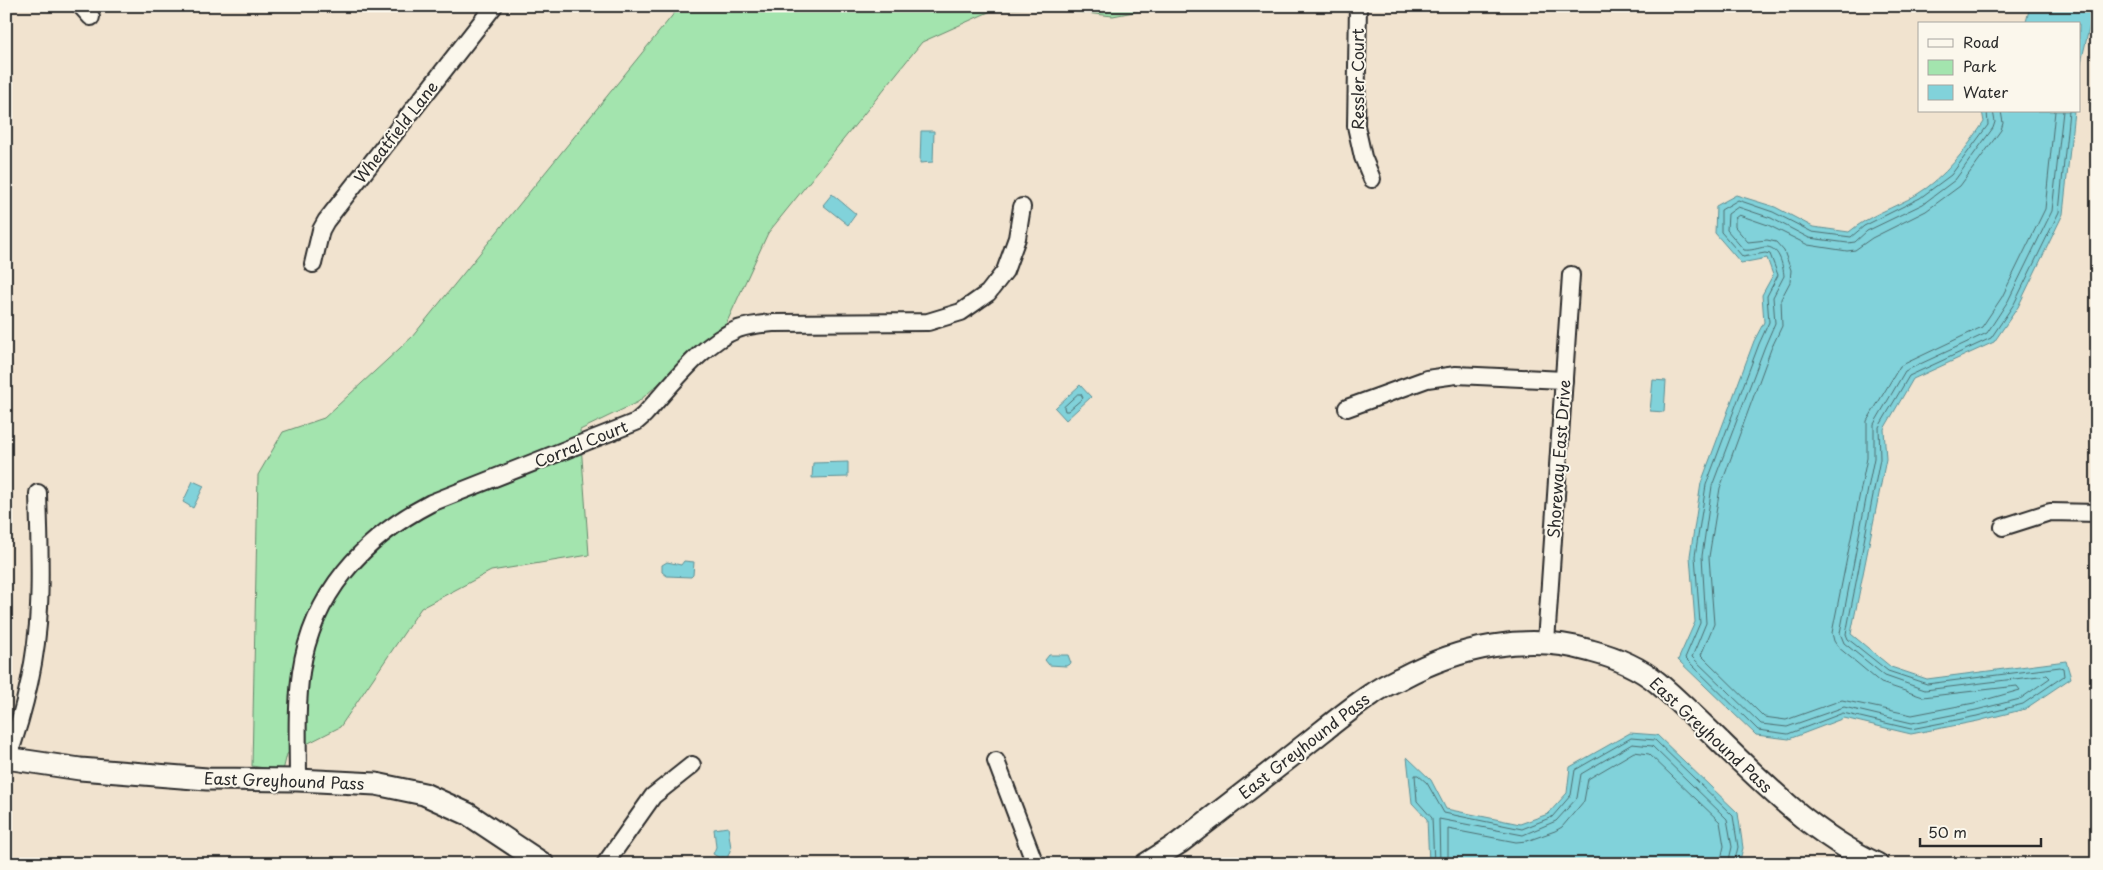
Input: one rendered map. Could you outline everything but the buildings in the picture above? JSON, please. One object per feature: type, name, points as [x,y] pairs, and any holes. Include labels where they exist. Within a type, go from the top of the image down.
[{"type":"street","name":"Wheatfield Lane","points":[[313,264],[320,230],[326,221],[494,6]]},
{"type":"street","name":"Ressler Court","points":[[1358,6],[1356,126],[1362,157],[1372,179]]},
{"type":"street","name":"Corral Court","points":[[298,780],[298,701],[301,672],[307,644],[323,604],[335,585],[359,554],[383,532],[404,517],[431,503],[636,422],[701,354],[717,341],[737,329],[753,324],[772,323],[928,322],[961,312],[988,293],[1005,271],[1017,238],[1022,207]]},
{"type":"street","name":"Shoreway East Drive","points":[[1546,642],[1571,275]]},
{"type":"street","points":[[1347,408],[1427,379],[1456,375],[1564,380]]},
{"type":"street","points":[[7,760],[18,731],[35,653],[40,571],[38,493]]},
{"type":"street","points":[[2003,527],[2050,512],[2097,512]]},
{"type":"street","name":"East Greyhound Pass","points":[[1146,864],[1179,842],[1373,693],[1410,673],[1450,656],[1478,648],[1509,643],[1546,642],[1576,646],[1610,656],[1657,682],[1777,796],[1811,824],[1860,856],[1877,864]]},
{"type":"street","name":"East Greyhound Pass","points":[[7,760],[80,769],[207,779],[298,780],[376,784],[424,794],[468,814],[544,864]]},
{"type":"street","points":[[996,761],[1035,864]]},
{"type":"street","points":[[605,864],[653,796],[692,764]]},
{"type":"green space","points":[[680,6],[1164,6],[1113,16],[1031,7],[991,11],[922,42],[768,233],[726,324],[638,402],[580,430],[589,555],[491,571],[421,608],[340,727],[287,754],[283,771],[252,766],[258,475],[283,432],[324,418],[412,337]]},
{"type":"water","points":[[2030,6],[2097,6],[2097,10],[2092,16],[2080,67],[2080,22],[2026,22]]},
{"type":"water","points":[[1982,112],[2074,112],[2063,214],[2018,307],[1994,342],[1913,379],[1884,429],[1886,459],[1851,634],[1891,667],[1927,679],[2066,661],[2071,678],[2025,709],[1978,721],[1911,734],[1844,718],[1789,739],[1756,735],[1678,660],[1695,622],[1690,556],[1701,483],[1754,341],[1764,322],[1762,295],[1773,275],[1767,258],[1741,263],[1715,233],[1716,206],[1736,195],[1775,207],[1813,227],[1849,232],[1873,216],[1916,195],[1937,180],[1962,153],[1984,122]]},
{"type":"water","points":[[921,131],[934,131],[933,162],[920,163]]},
{"type":"water","points":[[832,194],[856,214],[848,225],[823,205]]},
{"type":"water","points":[[1653,380],[1666,381],[1664,412],[1650,411]]},
{"type":"water","points":[[1080,385],[1091,397],[1066,420],[1055,408]]},
{"type":"water","points":[[848,462],[848,477],[812,478],[813,463]]},
{"type":"water","points":[[193,481],[204,486],[193,508],[183,502]]},
{"type":"water","points":[[684,561],[694,562],[693,575],[691,577],[667,576],[662,572],[662,565],[667,562],[681,565]]},
{"type":"water","points":[[1049,655],[1068,655],[1071,663],[1066,666],[1049,665],[1045,660]]},
{"type":"water","points":[[1630,733],[1657,735],[1738,813],[1743,848],[1739,864],[1429,864],[1427,819],[1412,803],[1407,757],[1431,780],[1446,809],[1520,824],[1548,814],[1567,793],[1570,767]]},
{"type":"water","points":[[728,827],[731,848],[727,859],[722,857],[721,859],[713,854],[716,847],[714,829]]}]
